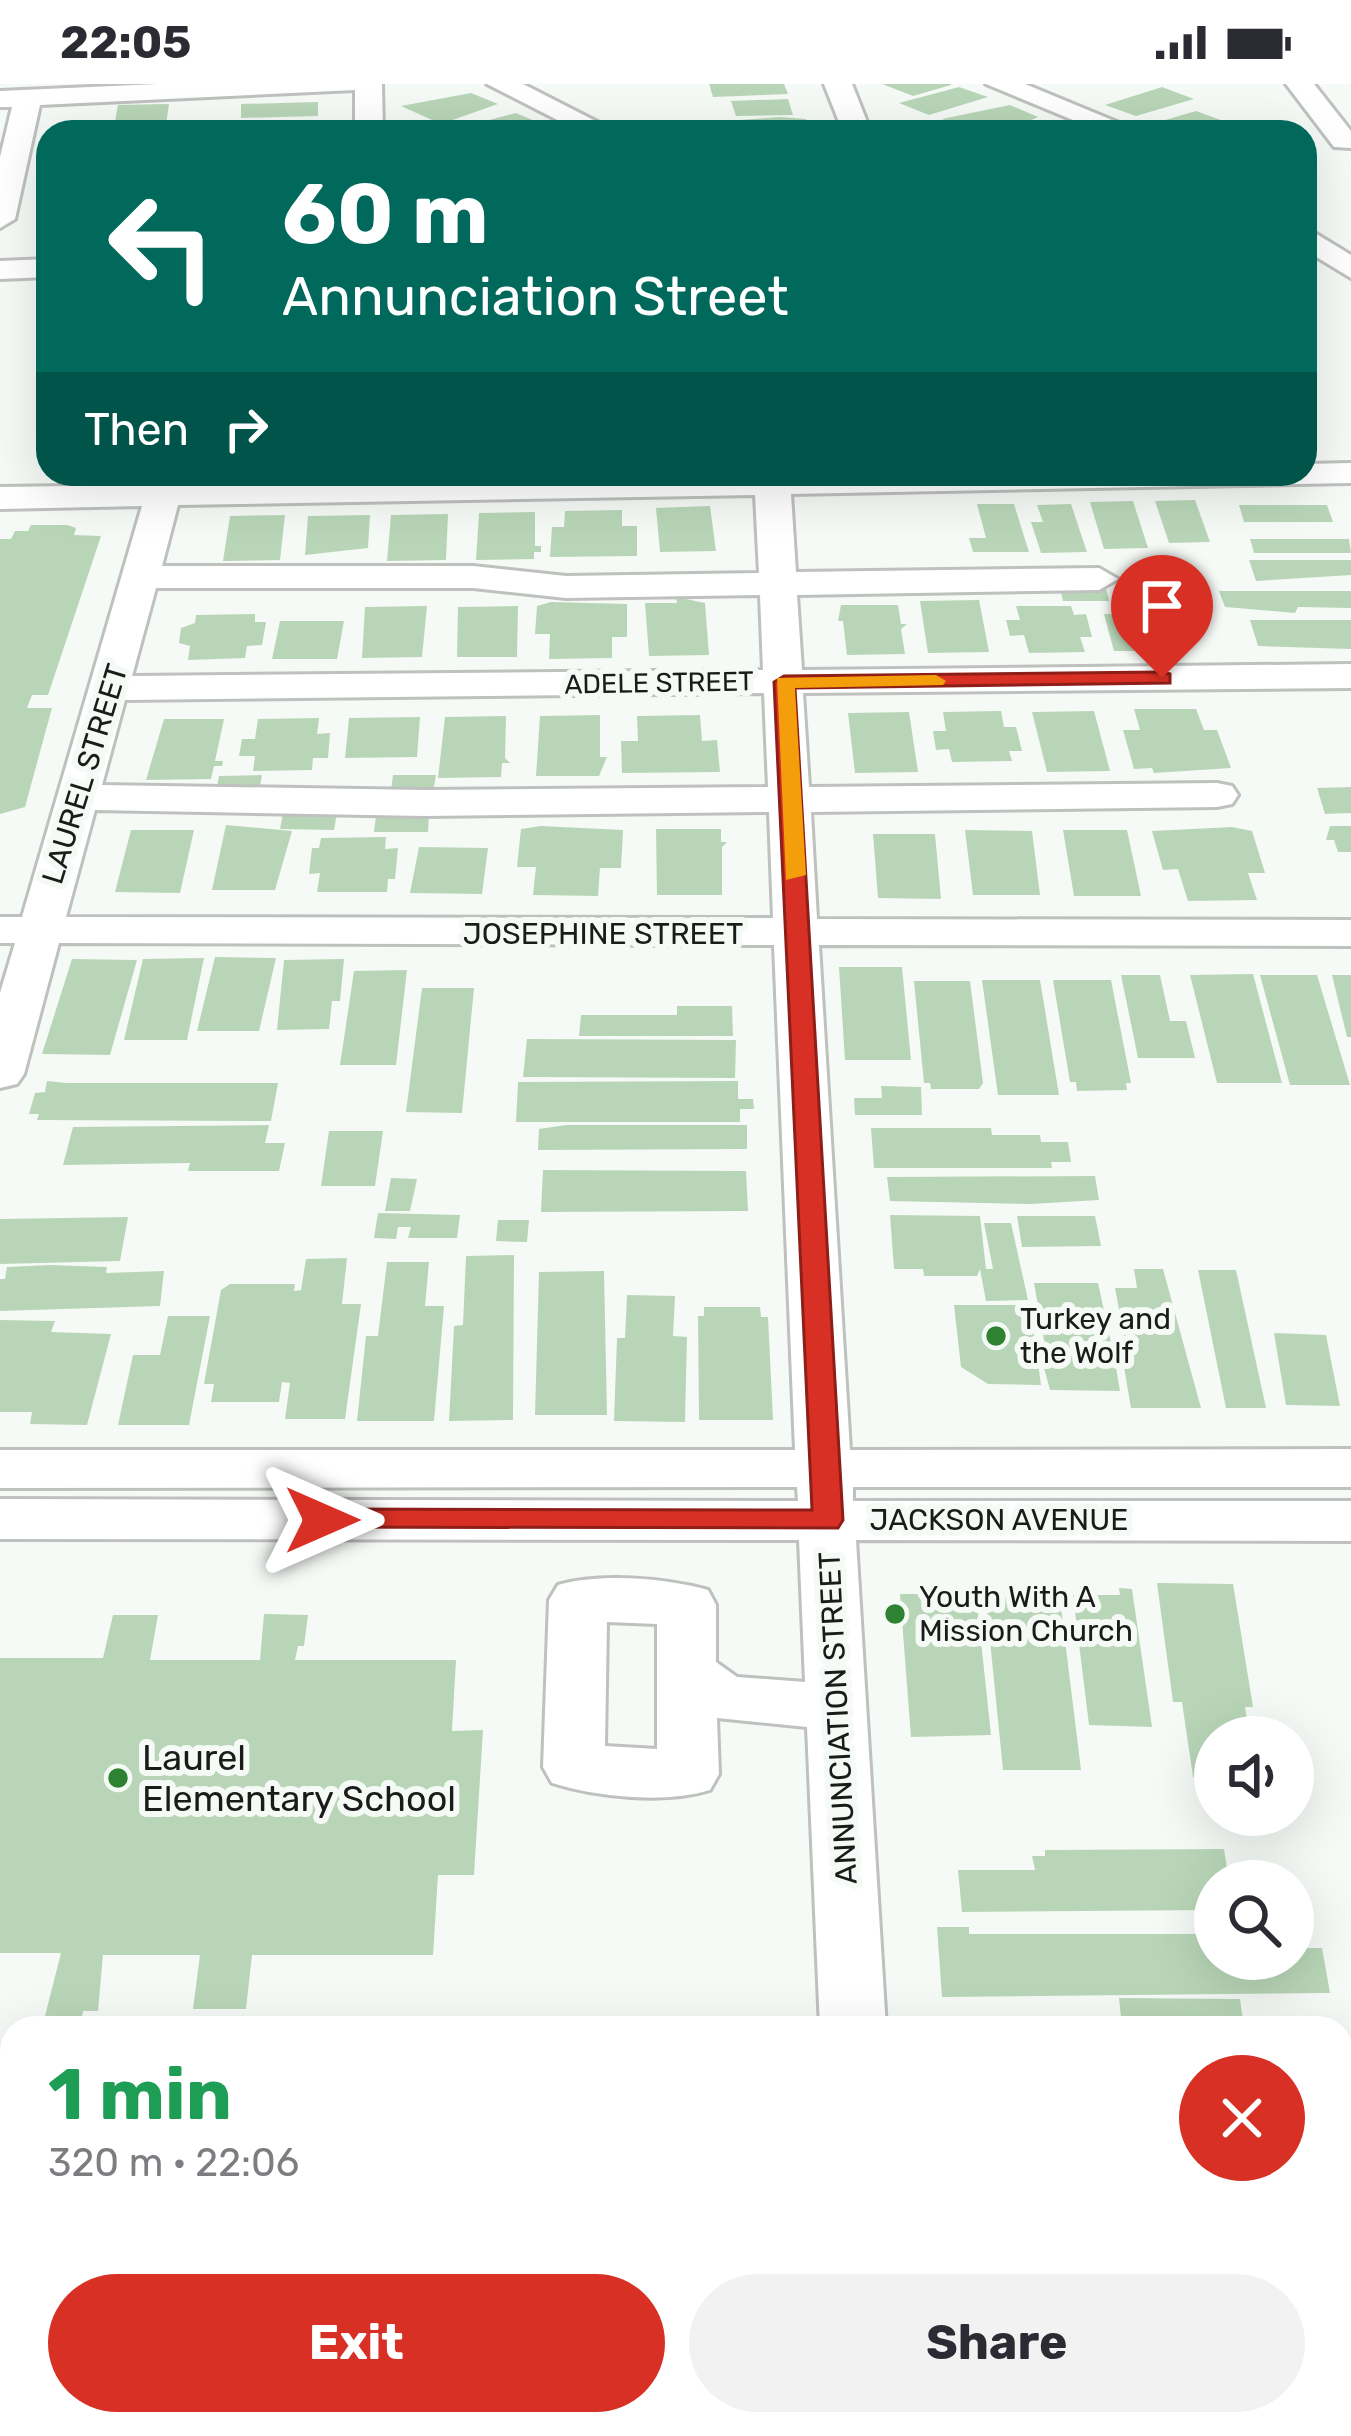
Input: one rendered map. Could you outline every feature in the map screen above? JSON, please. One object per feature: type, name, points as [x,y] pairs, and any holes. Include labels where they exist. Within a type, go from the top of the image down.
[{"type":"street","points":[[0,87],[14,94],[186,101],[346,84]]},
{"type":"street","points":[[368,84],[369,120]]},
{"type":"street","points":[[501,84],[578,120]]},
{"type":"street","points":[[838,84],[853,120]]},
{"type":"street","points":[[1000,84],[1095,120]]},
{"type":"street","points":[[1300,84],[1344,141]]},
{"type":"street","points":[[0,219],[14,94]]},
{"type":"street","points":[[1317,232],[1351,228]]},
{"type":"street","points":[[1317,242],[1351,269]]},
{"type":"street","points":[[0,270],[36,268]]},
{"type":"street","points":[[1317,474],[1351,473]]},
{"type":"street","points":[[0,498],[155,486]]},
{"type":"street","name":"LAUREL STREET","points":[[0,1073],[19,930],[79,797],[168,486]]},
{"type":"street","name":"ANNUNCIATION STREET","points":[[773,486],[852,2016]]},
{"type":"street","points":[[144,577],[472,577],[566,587],[1099,579]]},
{"type":"street","name":"ADELE STREET","points":[[112,688],[1351,676]]},
{"type":"street","points":[[79,797],[424,803],[1217,795]]},
{"type":"street","name":"JOSEPHINE STREET","points":[[19,930],[1351,933]]},
{"type":"street","name":"JACKSON AVENUE","points":[[0,1519],[826,1494],[1351,1468]]},
{"type":"street","name":"JACKSON AVENUE","points":[[0,1469],[826,1494],[1351,1521]]},
{"type":"street","points":[[686,1672],[724,1698],[837,1707]]},
{"type":"building","points":[[709,84],[784,84],[788,94],[713,97]]},
{"type":"building","points":[[882,84],[951,84],[951,85],[913,96]]},
{"type":"building","points":[[959,87],[988,97],[929,115],[899,103]]},
{"type":"building","points":[[1162,87],[1194,99],[1136,116],[1105,105]]},
{"type":"building","points":[[471,93],[498,104],[452,120],[432,120],[401,106]]},
{"type":"building","points":[[788,99],[793,115],[736,116],[731,101]]},
{"type":"building","points":[[318,102],[318,116],[241,118],[241,104]]},
{"type":"building","points":[[169,104],[167,120],[115,120],[118,105]]},
{"type":"building","points":[[1010,105],[1038,117],[1031,120],[942,119]]},
{"type":"building","points":[[1196,111],[1221,120],[1165,120]]},
{"type":"building","points":[[516,113],[533,120],[489,120]]},
{"type":"building","points":[[780,117],[806,120],[738,120]]},
{"type":"building","points":[[1195,500],[1210,542],[1169,543],[1155,501]]},
{"type":"building","points":[[1133,501],[1148,548],[1104,549],[1090,502]]},
{"type":"building","points":[[977,504],[1014,504],[1029,552],[973,552],[969,538],[986,538]]},
{"type":"building","points":[[1071,504],[1087,552],[1041,553],[1031,522],[1043,522],[1037,505]]},
{"type":"building","points":[[1239,505],[1327,505],[1333,522],[1244,522]]},
{"type":"building","points":[[710,506],[716,551],[660,552],[656,508]]},
{"type":"building","points":[[622,510],[622,526],[637,526],[637,556],[550,557],[552,527],[564,527],[565,511]]},
{"type":"building","points":[[535,512],[535,546],[541,546],[541,552],[534,552],[534,559],[476,560],[479,513]]},
{"type":"building","points":[[448,514],[446,560],[387,561],[391,515]]},
{"type":"building","points":[[285,515],[280,560],[223,561],[230,516]]},
{"type":"building","points":[[370,515],[368,548],[305,555],[308,516]]},
{"type":"building","points":[[31,525],[67,525],[76,528],[74,535],[101,536],[48,695],[32,695],[27,708],[52,708],[25,807],[0,814],[0,539],[11,539],[15,531],[28,531]]},
{"type":"building","points":[[1250,539],[1349,539],[1351,553],[1254,553]]},
{"type":"building","points":[[1249,560],[1351,560],[1351,575],[1256,581]]},
{"type":"building","points":[[1060,588],[1106,588],[1109,601],[1063,601]]},
{"type":"building","points":[[1219,591],[1351,591],[1351,608],[1298,607],[1295,613],[1225,607]]},
{"type":"building","points":[[676,597],[705,603],[709,655],[649,656],[645,603],[677,603]]},
{"type":"building","points":[[979,600],[989,652],[928,653],[920,601]]},
{"type":"building","points":[[551,602],[627,604],[627,637],[612,637],[612,658],[549,659],[550,634],[535,634],[537,606]]},
{"type":"building","points":[[841,605],[898,605],[901,624],[907,624],[901,629],[905,654],[847,655],[843,621],[838,621]]},
{"type":"building","points":[[427,606],[422,657],[362,658],[365,607]]},
{"type":"building","points":[[518,606],[517,657],[457,657],[458,607]]},
{"type":"building","points":[[1016,606],[1071,606],[1074,615],[1086,614],[1092,637],[1080,637],[1085,652],[1029,653],[1024,635],[1010,636],[1006,620],[1020,620]]},
{"type":"building","points":[[255,614],[255,622],[266,622],[262,645],[247,646],[245,658],[188,660],[190,646],[179,643],[181,628],[195,623],[196,615]]},
{"type":"building","points":[[1104,614],[1167,614],[1178,651],[1114,651]]},
{"type":"building","points":[[1250,620],[1351,620],[1351,649],[1258,646]]},
{"type":"building","points":[[280,621],[344,621],[337,659],[272,659]]},
{"type":"building","points":[[1134,709],[1196,709],[1204,730],[1217,730],[1231,768],[1154,773],[1152,768],[1134,769],[1123,730],[1140,730]]},
{"type":"building","points":[[1001,711],[1004,727],[1016,727],[1022,751],[1009,751],[1012,761],[952,762],[949,749],[936,750],[933,731],[946,731],[943,712]]},
{"type":"building","points":[[1094,711],[1110,771],[1047,772],[1032,712]]},
{"type":"building","points":[[909,712],[918,772],[855,773],[848,713]]},
{"type":"building","points":[[600,715],[600,757],[607,757],[599,776],[536,776],[540,716]]},
{"type":"building","points":[[700,715],[702,741],[717,740],[720,772],[622,773],[621,741],[638,741],[637,716]]},
{"type":"building","points":[[506,716],[505,758],[510,763],[502,763],[501,777],[438,778],[445,717]]},
{"type":"building","points":[[420,717],[417,757],[345,758],[349,718]]},
{"type":"building","points":[[319,718],[317,734],[330,733],[328,758],[313,758],[312,770],[253,771],[255,756],[239,756],[242,739],[255,739],[258,719]]},
{"type":"building","points":[[164,719],[224,719],[215,761],[223,761],[222,766],[214,766],[211,779],[146,780]]},
{"type":"building","points":[[262,775],[259,792],[216,792],[219,776]]},
{"type":"building","points":[[393,775],[436,775],[433,791],[391,791]]},
{"type":"building","points":[[1351,787],[1351,813],[1325,814],[1317,788]]},
{"type":"building","points":[[397,812],[429,815],[428,832],[374,832],[376,816]]},
{"type":"building","points":[[283,813],[337,813],[334,830],[280,829]]},
{"type":"building","points":[[226,825],[292,831],[275,890],[212,890]]},
{"type":"building","points":[[1330,826],[1351,826],[1351,852],[1338,852],[1334,840],[1326,840]]},
{"type":"building","points":[[1232,827],[1252,831],[1265,873],[1248,873],[1257,900],[1188,901],[1178,869],[1163,870],[1152,831]]},
{"type":"building","points":[[521,829],[623,830],[621,868],[600,868],[598,896],[533,895],[536,867],[517,867]]},
{"type":"building","points":[[656,829],[721,829],[721,842],[727,842],[722,847],[722,895],[657,895]]},
{"type":"building","points":[[131,830],[194,830],[180,893],[115,892]]},
{"type":"building","points":[[965,830],[1032,831],[1040,895],[973,895]]},
{"type":"building","points":[[1063,830],[1127,830],[1141,896],[1074,896]]},
{"type":"building","points":[[873,834],[935,834],[941,899],[878,898]]},
{"type":"building","points":[[386,837],[385,849],[398,848],[395,879],[388,879],[387,892],[317,892],[320,873],[309,874],[312,848],[319,848],[321,838]]},
{"type":"building","points":[[419,847],[488,848],[482,894],[410,893]]},
{"type":"building","points":[[215,957],[276,958],[259,1031],[197,1031]]},
{"type":"building","points":[[204,958],[187,1040],[124,1040],[143,959]]},
{"type":"building","points":[[72,959],[137,960],[110,1055],[42,1054]]},
{"type":"building","points":[[344,959],[340,1001],[332,1001],[329,1029],[277,1030],[284,960]]},
{"type":"building","points":[[839,967],[902,967],[911,1060],[845,1060]]},
{"type":"building","points":[[407,970],[396,1065],[340,1065],[354,971]]},
{"type":"building","points":[[1253,974],[1282,1083],[1217,1083],[1190,975]]},
{"type":"building","points":[[1121,975],[1160,975],[1170,1021],[1186,1021],[1195,1058],[1138,1058]]},
{"type":"building","points":[[1260,975],[1317,975],[1350,1085],[1290,1085]]},
{"type":"building","points":[[1332,975],[1351,975],[1351,1037],[1347,1037]]},
{"type":"building","points":[[982,980],[1040,980],[1059,1095],[998,1095]]},
{"type":"building","points":[[1053,980],[1111,980],[1131,1083],[1126,1083],[1127,1090],[1077,1091],[1076,1082],[1070,1082]]},
{"type":"building","points":[[914,981],[970,981],[983,1083],[979,1089],[931,1089],[930,1083],[924,1083]]},
{"type":"building","points":[[422,988],[474,988],[462,1113],[406,1112]]},
{"type":"building","points":[[677,1006],[732,1006],[733,1036],[579,1036],[581,1015],[677,1015]]},
{"type":"building","points":[[527,1039],[736,1040],[735,1078],[523,1077]]},
{"type":"building","points":[[47,1081],[278,1083],[271,1121],[37,1120],[39,1114],[29,1114],[35,1093],[45,1092]]},
{"type":"building","points":[[738,1081],[738,1099],[753,1099],[754,1109],[740,1109],[740,1122],[516,1122],[518,1082]]},
{"type":"building","points":[[881,1086],[921,1087],[922,1115],[855,1115],[854,1098],[882,1098]]},
{"type":"building","points":[[269,1125],[265,1143],[285,1143],[279,1171],[188,1171],[190,1163],[63,1165],[73,1127]]},
{"type":"building","points":[[747,1125],[747,1149],[538,1150],[539,1129]]},
{"type":"building","points":[[871,1128],[991,1128],[992,1135],[1040,1135],[1041,1142],[1068,1142],[1071,1162],[1051,1162],[1052,1168],[874,1168]]},
{"type":"building","points":[[329,1131],[383,1131],[375,1186],[321,1186]]},
{"type":"building","points":[[543,1170],[746,1171],[748,1211],[541,1212]]},
{"type":"building","points":[[1095,1176],[1099,1200],[1031,1204],[890,1201],[887,1177]]},
{"type":"building","points":[[391,1178],[417,1179],[410,1211],[385,1211]]},
{"type":"building","points":[[378,1213],[460,1215],[457,1238],[408,1238],[411,1227],[398,1227],[396,1239],[374,1238]]},
{"type":"building","points":[[890,1215],[980,1216],[986,1269],[993,1269],[984,1223],[1011,1223],[1028,1300],[986,1301],[980,1269],[977,1276],[924,1276],[923,1269],[894,1269]]},
{"type":"building","points":[[1017,1216],[1095,1216],[1101,1246],[1022,1247]]},
{"type":"building","points":[[128,1217],[120,1261],[0,1264],[0,1219]]},
{"type":"building","points":[[498,1220],[529,1220],[527,1242],[496,1241]]},
{"type":"building","points":[[514,1255],[513,1420],[449,1421],[454,1326],[463,1325],[466,1256]]},
{"type":"building","points":[[347,1258],[342,1304],[361,1304],[345,1419],[285,1419],[290,1383],[282,1382],[279,1402],[211,1402],[214,1384],[204,1384],[221,1290],[230,1284],[295,1284],[294,1291],[301,1290],[306,1259]]},
{"type":"building","points":[[387,1262],[429,1262],[425,1306],[444,1306],[434,1421],[357,1421],[366,1336],[378,1336]]},
{"type":"building","points":[[7,1267],[107,1267],[106,1273],[164,1271],[160,1306],[0,1311],[0,1279],[5,1279]]},
{"type":"building","points":[[1134,1269],[1163,1269],[1201,1408],[1131,1408],[1123,1361],[1115,1361],[1120,1391],[1050,1390],[1038,1346],[1045,1346],[1034,1283],[1098,1283],[1112,1347],[1126,1347],[1115,1288],[1137,1288]]},
{"type":"building","points":[[1198,1270],[1236,1270],[1266,1408],[1226,1408]]},
{"type":"building","points":[[604,1271],[607,1415],[535,1415],[539,1272]]},
{"type":"building","points":[[627,1295],[675,1296],[673,1336],[687,1337],[685,1422],[614,1421],[617,1338],[625,1338]]},
{"type":"building","name":"Turkey and the Wolf","points":[[954,1305],[1030,1305],[1041,1385],[988,1384],[961,1367]]},
{"type":"building","points":[[704,1307],[760,1307],[761,1317],[768,1317],[773,1420],[699,1420],[698,1316],[704,1316]]},
{"type":"building","points":[[168,1316],[210,1316],[189,1425],[118,1425],[133,1355],[160,1355]]},
{"type":"building","points":[[0,1320],[55,1321],[51,1332],[111,1334],[87,1425],[30,1424],[32,1412],[0,1412]]},
{"type":"building","points":[[1274,1333],[1326,1335],[1340,1406],[1286,1405]]},
{"type":"building","points":[[1157,1583],[1233,1584],[1253,1707],[1245,1707],[1246,1716],[1194,1716],[1194,1777],[1182,1702],[1173,1702]]},
{"type":"building","points":[[1119,1588],[1132,1589],[1152,1727],[1089,1725],[1073,1595],[1120,1595]]},
{"type":"building","points":[[985,1591],[1059,1591],[1081,1770],[1003,1770]]},
{"type":"building","points":[[900,1594],[976,1594],[991,1735],[911,1737]]},
{"type":"building","points":[[264,1614],[308,1615],[304,1646],[298,1646],[295,1660],[456,1660],[452,1731],[483,1730],[474,1875],[438,1875],[433,1955],[252,1955],[246,2009],[193,2009],[200,1955],[103,1955],[98,2011],[45,2016],[61,1953],[0,1953],[0,1658],[103,1658],[113,1615],[158,1615],[150,1660],[260,1660]]},
{"type":"building","points":[[1224,1849],[1226,1860],[1194,1860],[1194,1910],[962,1912],[958,1870],[1035,1870],[1032,1856],[1045,1856],[1045,1850]]},
{"type":"building","points":[[937,1927],[969,1927],[969,1934],[1194,1934],[1194,1980],[1314,1980],[1314,1948],[1322,1948],[1330,1993],[942,1997]]},
{"type":"building","points":[[1119,1998],[1240,1999],[1242,2016],[1121,2016]]},
{"type":"slow traffic","points":[[794,875],[784,682],[936,681]]},
{"type":"place","name":"Turkey and the Wolf","points":[[996,1336]]},
{"type":"place","name":"Youth With A Mission Church","points":[[895,1614]]},
{"type":"place","name":"Laurel Elementary School","points":[[118,1778]]},
{"type":"route","points":[[322,1520],[828,1520],[784,682],[1162,678]]}]
